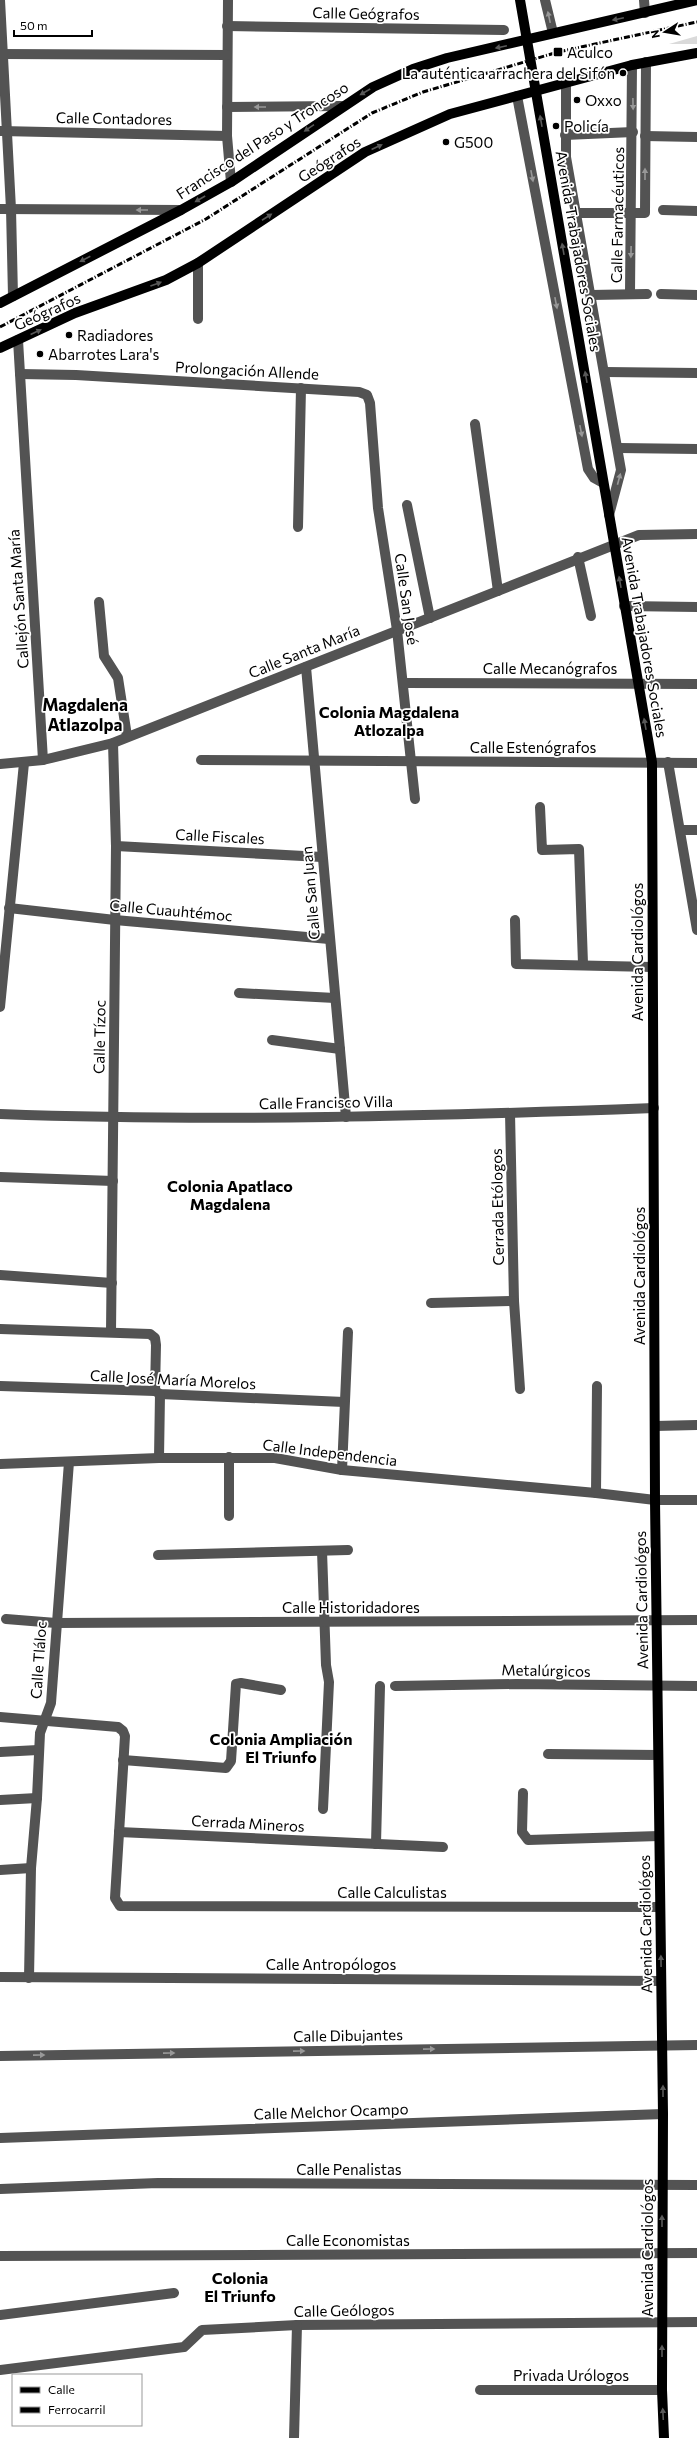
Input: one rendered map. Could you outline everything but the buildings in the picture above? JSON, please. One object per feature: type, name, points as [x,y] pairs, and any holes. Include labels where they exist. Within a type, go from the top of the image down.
[{"type":"main road","name":"Avenida Trabajadores Sociales","points":[[520,0],[593,415],[608,517],[652,762]]},
{"type":"main road","points":[[552,33],[697,0]]},
{"type":"main road","name":"Francisco del Paso y Troncoso","points":[[0,303],[181,210],[230,182],[342,106],[373,87],[413,69],[447,58],[552,33]]},
{"type":"main road","name":"Geógrafos","points":[[0,348],[75,313],[166,280],[198,263],[365,152],[450,114],[632,65],[697,53]]},
{"type":"main road","name":"Avenida Cardiológos","points":[[652,762],[656,1686],[663,2114],[662,2390],[664,2438]]},
{"type":"street","points":[[0,0],[3,131],[11,209],[13,296]]},
{"type":"street","points":[[228,0],[226,107],[230,182]]},
{"type":"street","points":[[545,0],[552,33]]},
{"type":"street","points":[[644,0],[645,13]]},
{"type":"street","name":"Calle Geógrafos","points":[[227,26],[504,30]]},
{"type":"street","points":[[1,54],[227,55]]},
{"type":"street","name":"Calle Farmacéuticos","points":[[632,213],[645,213],[646,62]]},
{"type":"street","name":"Calle Farmacéuticos","points":[[630,294],[633,132],[632,65]]},
{"type":"street","name":"Avenida Trabajadores Sociales","points":[[566,82],[566,157],[619,448],[621,470],[608,517]]},
{"type":"street","name":"Avenida Trabajadores Sociales","points":[[517,96],[588,469],[594,478],[603,484]]},
{"type":"street","points":[[226,107],[342,106]]},
{"type":"street","name":"Calle Contadores","points":[[3,131],[227,136]]},
{"type":"street","points":[[565,135],[633,132]]},
{"type":"street","points":[[645,136],[697,137]]},
{"type":"street","points":[[0,209],[181,210]]},
{"type":"street","points":[[663,210],[697,211]]},
{"type":"street","points":[[576,212],[632,213]]},
{"type":"street","points":[[198,263],[198,319]]},
{"type":"street","points":[[591,295],[647,294]]},
{"type":"street","points":[[661,294],[697,295]]},
{"type":"street","name":"Callejón Santa María","points":[[18,340],[43,760]]},
{"type":"street","points":[[605,372],[697,373]]},
{"type":"street","name":"Prolongación Allende","points":[[20,374],[76,375],[359,392],[367,395],[370,403]]},
{"type":"street","points":[[298,527],[301,388]]},
{"type":"street","name":"Calle San José","points":[[370,403],[378,508],[397,630],[415,799]]},
{"type":"street","points":[[475,424],[498,591]]},
{"type":"street","points":[[619,448],[697,449]]},
{"type":"street","points":[[407,505],[430,618]]},
{"type":"street","name":"Calle Santa María","points":[[0,764],[24,763],[43,760],[113,742],[498,591],[578,557],[639,535],[697,534]]},
{"type":"street","points":[[578,557],[591,616]]},
{"type":"street","points":[[98,602],[104,656],[118,678],[127,736]]},
{"type":"street","points":[[624,606],[697,607]]},
{"type":"street","name":"Calle San Juan","points":[[306,666],[329,939],[346,1117]]},
{"type":"street","name":"Calle Mecanógrafos","points":[[403,683],[697,684]]},
{"type":"street","name":"Calle Tízoc","points":[[111,1332],[116,846],[113,742]]},
{"type":"street","name":"Calle Estenógrafos","points":[[201,760],[697,762]]},
{"type":"street","points":[[668,762],[695,904],[697,930]]},
{"type":"street","points":[[0,1007],[24,763]]},
{"type":"street","points":[[540,807],[542,850],[579,849],[583,964]]},
{"type":"street","points":[[681,830],[697,830]]},
{"type":"street","name":"Calle Fiscales","points":[[116,846],[322,857]]},
{"type":"street","name":"Calle Cuauhtémoc","points":[[9,908],[115,920],[329,939]]},
{"type":"street","points":[[515,920],[516,964],[583,964],[652,967]]},
{"type":"street","points":[[239,993],[335,998]]},
{"type":"street","points":[[272,1040],[340,1049]]},
{"type":"street","name":"Calle Francisco Villa","points":[[0,1114],[114,1118],[346,1117],[654,1108]]},
{"type":"street","name":"Cerrada Etólogos","points":[[510,1113],[514,1301],[520,1389]]},
{"type":"street","points":[[0,1177],[113,1181]]},
{"type":"street","points":[[0,1275],[112,1283]]},
{"type":"street","points":[[431,1303],[514,1301]]},
{"type":"street","points":[[0,1329],[150,1334],[155,1338],[159,1458]]},
{"type":"street","points":[[342,1470],[348,1332]]},
{"type":"street","name":"Calle José María Morelos","points":[[0,1386],[344,1402]]},
{"type":"street","points":[[596,1493],[597,1386]]},
{"type":"street","points":[[655,1426],[697,1425]]},
{"type":"street","points":[[229,1457],[229,1516]]},
{"type":"street","name":"Calle Independencia","points":[[0,1464],[159,1458],[275,1458],[342,1470],[596,1493],[655,1500],[697,1500]]},
{"type":"street","name":"Calle Tláloc","points":[[29,1978],[31,1868],[37,1798],[38,1750],[40,1733],[51,1703],[69,1462]]},
{"type":"street","points":[[158,1555],[348,1550]]},
{"type":"street","points":[[322,1551],[324,1622],[329,1682],[323,1809]]},
{"type":"street","name":"Calle Historidadores","points":[[6,1619],[56,1623],[697,1620]]},
{"type":"street","points":[[123,1760],[223,1769],[229,1767],[236,1684],[281,1690]]},
{"type":"street","name":"Metalúrgicos","points":[[395,1686],[516,1684],[697,1686]]},
{"type":"street","points":[[376,1844],[380,1686]]},
{"type":"street","points":[[0,1717],[118,1727],[123,1731],[125,1736],[119,1832]]},
{"type":"street","points":[[0,1752],[38,1750]]},
{"type":"street","points":[[548,1754],[658,1755]]},
{"type":"street","points":[[522,1793],[522,1832],[528,1840],[659,1836]]},
{"type":"street","points":[[0,1800],[37,1798]]},
{"type":"street","name":"Cerrada Mineros","points":[[119,1832],[443,1847]]},
{"type":"street","name":"Calle Calculistas","points":[[119,1832],[115,1898],[120,1906],[124,1907],[660,1907]]},
{"type":"street","points":[[0,1870],[31,1868]]},
{"type":"street","name":"Calle Antropólogos","points":[[0,1977],[661,1980]]},
{"type":"street","name":"Calle Dibujantes","points":[[0,2056],[697,2045]]},
{"type":"street","name":"Calle Melchor Ocampo","points":[[0,2138],[663,2114]]},
{"type":"street","name":"Calle Penalistas","points":[[0,2189],[158,2183],[697,2185]]},
{"type":"street","name":"Calle Economistas","points":[[0,2256],[697,2253]]},
{"type":"street","points":[[0,2315],[174,2293]]},
{"type":"street","name":"Calle Geólogos","points":[[0,2370],[184,2347],[202,2330],[297,2325],[697,2322]]},
{"type":"street","points":[[294,2438],[297,2325]]},
{"type":"street","name":"Privada Urólogos","points":[[480,2390],[662,2390]]},
{"type":"shaded area","points":[[697,36],[697,44],[669,44]]},
{"type":"railway","points":[[0,327],[206,219],[372,113],[423,92],[558,52],[697,22]]},
{"type":"place","name":"Aculco","points":[[558,52]]},
{"type":"place","name":"La auténtica arrachera del Sifón","points":[[623,73]]},
{"type":"place","name":"Oxxo","points":[[577,100]]},
{"type":"place","name":"Policía","points":[[556,126]]},
{"type":"place","name":"G500","points":[[446,142]]},
{"type":"place","name":"Radiadores","points":[[69,335]]},
{"type":"place","name":"Abarrotes Lara's","points":[[40,354]]},
{"type":"district","name":"Magdalena Atlazolpa","points":[[85,714]]},
{"type":"district","name":"Colonia Magdalena Atlozalpa","points":[[389,720]]},
{"type":"district","name":"Colonia Apatlaco Magdalena","points":[[230,1194]]},
{"type":"district","name":"Colonia Ampliación El Triunfo","points":[[281,1747]]},
{"type":"district","name":"Colonia El Triunfo","points":[[240,2286]]}]
